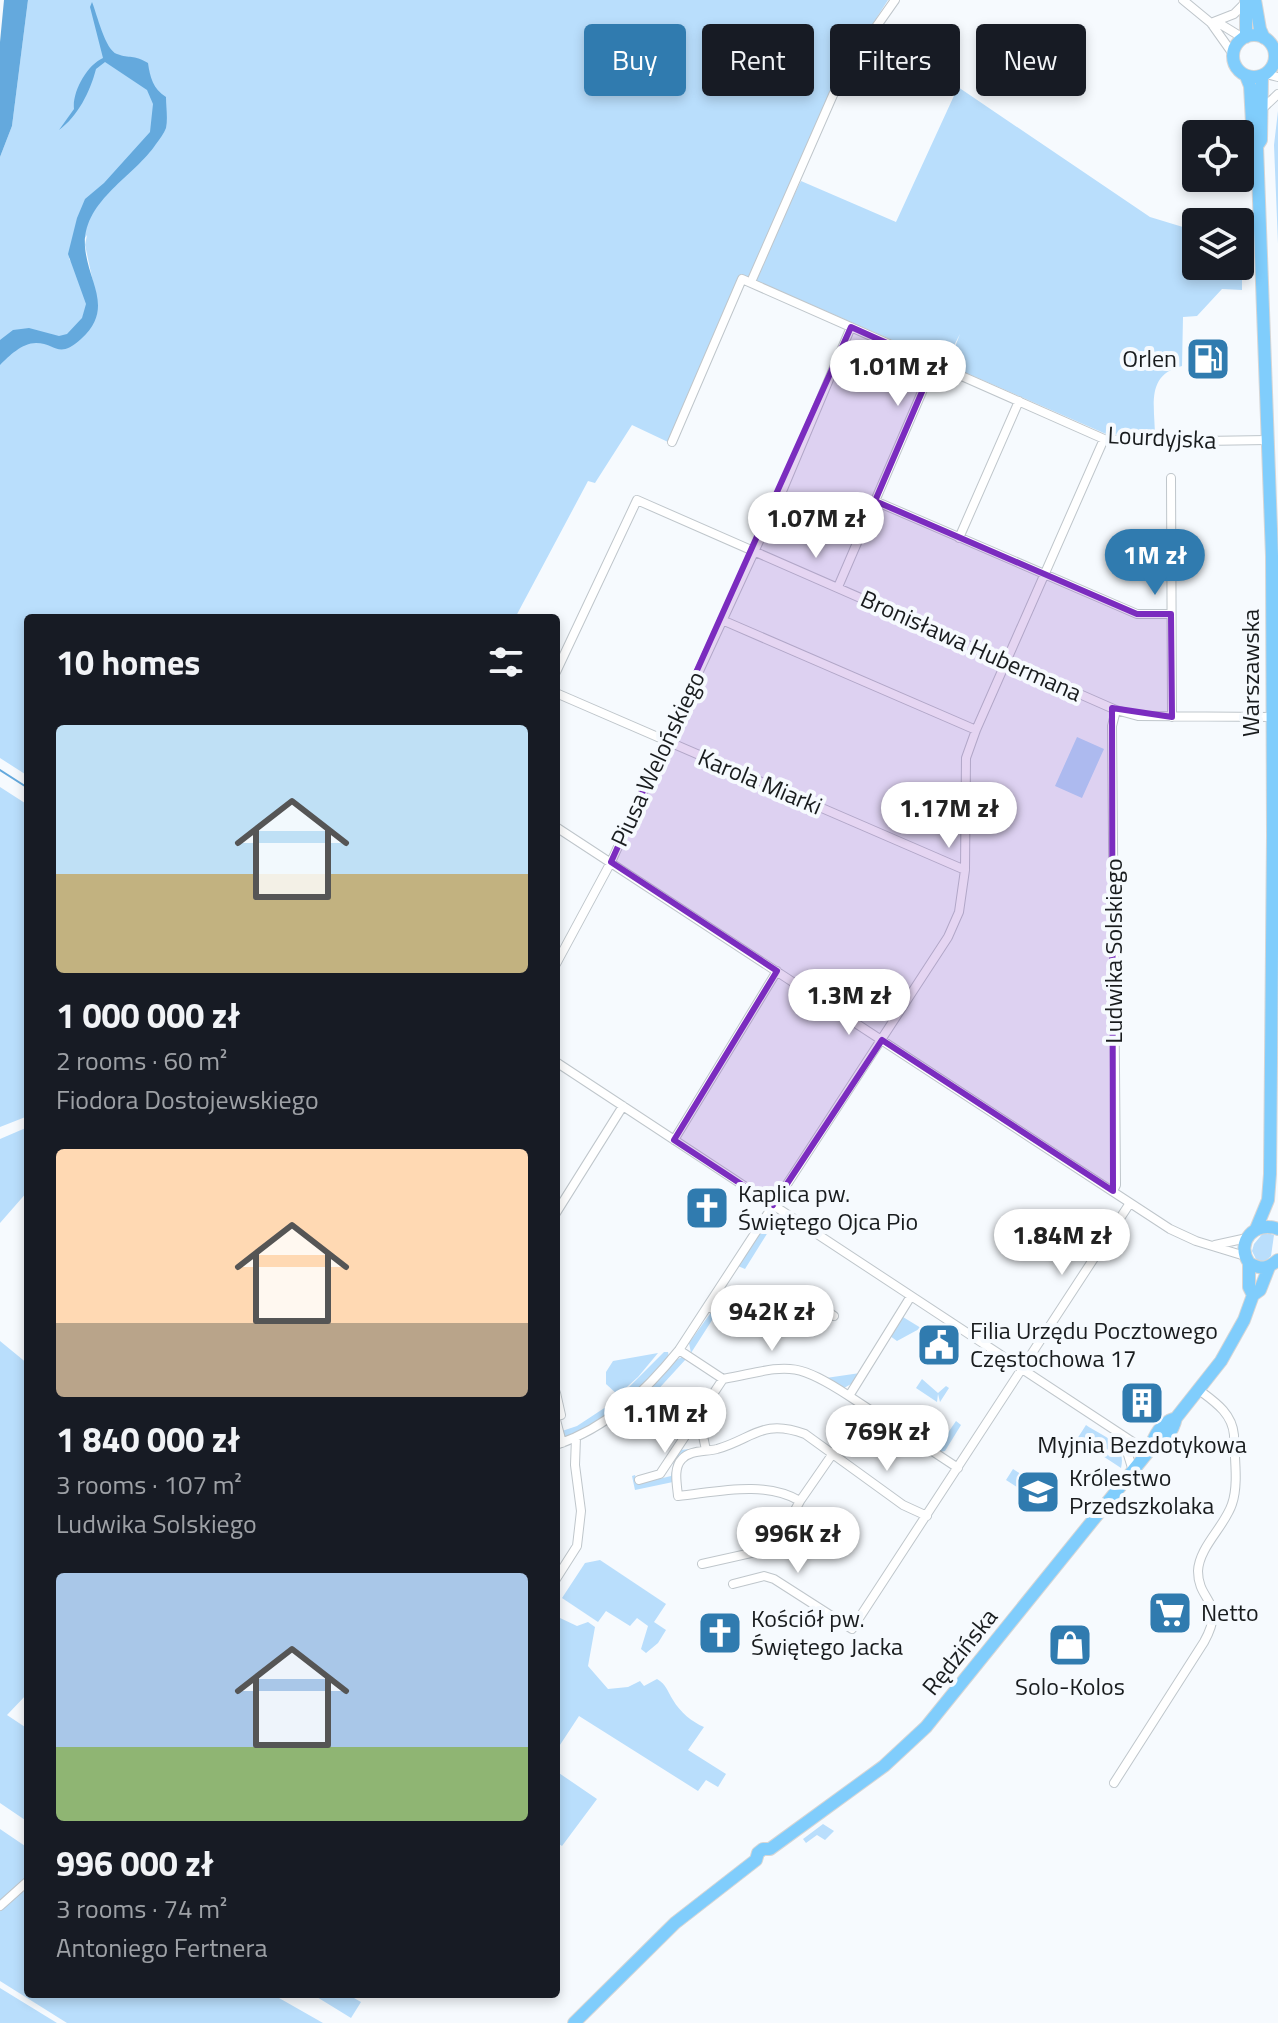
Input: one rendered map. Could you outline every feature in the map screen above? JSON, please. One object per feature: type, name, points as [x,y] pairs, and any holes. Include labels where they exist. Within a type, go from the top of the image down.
[{"type":"main road","points":[[1249,1],[1264,38],[1274,49],[1276,60],[1269,76],[1246,76],[1237,69],[1233,54],[1244,38],[1249,1]]},
{"type":"main road","points":[[1244,38],[1252,35],[1264,38]]},
{"type":"main road","name":"Warszawska","points":[[1246,76],[1250,86],[1253,141],[1257,146]]},
{"type":"main road","name":"Warszawska","points":[[1269,76],[1261,110],[1261,140],[1257,146],[1268,440],[1273,717],[1272,1138],[1268,1200],[1278,1228]]},
{"type":"main road","name":"Warszawska","points":[[1247,1260],[1251,1234],[1268,1200]]},
{"type":"main road","points":[[1251,1234],[1266,1226],[1278,1228]]},
{"type":"main road","points":[[1247,1260],[1260,1268],[1274,1264]]},
{"type":"main road","points":[[1247,1260],[1249,1287],[1253,1295]]},
{"type":"main road","points":[[1149,1450],[1156,1433],[1176,1418],[1233,1341],[1253,1295],[1260,1290],[1274,1264]]},
{"type":"main road","name":"Rędzińska","points":[[574,2023],[675,1923],[756,1860],[769,1856],[770,1849],[884,1766],[926,1727],[1149,1450]]},
{"type":"street","points":[[672,442],[742,279],[751,282],[833,95],[850,64],[895,0]]},
{"type":"street","points":[[1183,0],[1214,23],[1244,38]]},
{"type":"street","points":[[1214,23],[1234,14],[1249,1]]},
{"type":"street","points":[[1214,23],[1233,54]]},
{"type":"street","points":[[1261,110],[1278,94]]},
{"type":"street","name":"Lourdyjska","points":[[751,282],[1104,439],[1137,442],[1268,440]]},
{"type":"street","name":"Piusa Welońskiego","points":[[560,957],[611,862],[754,551],[851,327]]},
{"type":"street","points":[[838,587],[934,364]]},
{"type":"street","points":[[959,538],[1019,401]]},
{"type":"street","points":[[560,1444],[611,1418],[641,1393],[679,1350],[948,937],[959,912],[965,870],[966,758],[1104,439]]},
{"type":"street","points":[[1171,478],[1172,717]]},
{"type":"street","name":"Bronisława Hubermana","points":[[560,664],[637,500],[1116,710],[1138,716],[1273,717]]},
{"type":"street","points":[[875,501],[1137,614],[1171,614]]},
{"type":"street","points":[[722,620],[976,730]]},
{"type":"street","name":"Karola Miarki","points":[[560,695],[965,870]]},
{"type":"street","name":"Ludwika Solskiego","points":[[1113,1191],[1116,1170],[1112,726],[1116,710]]},
{"type":"street","points":[[560,830],[1179,1234],[1215,1245],[1247,1260]]},
{"type":"street","points":[[674,1140],[777,971]]},
{"type":"street","points":[[560,1065],[1149,1450]]},
{"type":"street","points":[[560,1207],[623,1106]]},
{"type":"street","points":[[733,1584],[764,1576],[774,1579],[852,1629],[1130,1203]]},
{"type":"street","points":[[1215,1245],[1251,1234]]},
{"type":"street","points":[[849,1396],[911,1296]]},
{"type":"street","points":[[708,1306],[737,1324],[816,1308],[822,1308],[834,1316]]},
{"type":"street","points":[[679,1350],[723,1379],[787,1367],[818,1376],[958,1468]]},
{"type":"street","points":[[639,1480],[660,1474],[723,1379]]},
{"type":"street","points":[[1114,1783],[1204,1642],[1214,1620],[1198,1571],[1202,1557],[1234,1501],[1234,1435],[1225,1410],[1199,1390]]},
{"type":"street","points":[[702,1564],[774,1548],[800,1501],[865,1407]]},
{"type":"street","points":[[699,1417],[706,1450]]},
{"type":"street","points":[[800,1501],[754,1488],[678,1496],[677,1468],[690,1454],[718,1449],[750,1433],[779,1428],[805,1434],[903,1505],[927,1516]]},
{"type":"street","points":[[1122,1434],[1133,1471]]},
{"type":"street","points":[[560,1573],[577,1546],[581,1511],[575,1465],[576,1437]]},
{"type":"street","points":[[0,1906],[24,1885]]},
{"type":"highlighted area","points":[[851,327],[934,364],[875,501],[1137,614],[1171,614],[1172,717],[1112,708],[1113,1191],[882,1040],[773,1205],[762,1198],[674,1140],[777,971],[611,862]]},
{"type":"shaded area","points":[[28,0],[888,0],[873,24],[830,24],[830,94],[817,121],[790,203],[801,181],[896,222],[954,96],[960,96],[960,88],[1150,217],[1182,227],[1182,280],[1242,280],[1242,290],[1222,289],[1197,316],[1183,317],[1182,366],[1170,370],[1157,384],[1155,438],[1106,434],[948,365],[960,334],[945,363],[741,274],[668,442],[632,425],[595,483],[588,481],[517,614],[24,614],[24,773],[0,758],[0,157],[12,126]],"holes":[[[87,235],[85,245],[93,282],[69,259]]]},
{"type":"shaded area","points":[[1278,111],[1278,244],[1274,145]]},
{"type":"shaded area","points":[[1077,737],[1104,749],[1082,798],[1055,786]]},
{"type":"shaded area","points":[[0,787],[24,802],[24,1118],[0,1127]]},
{"type":"shaded area","points":[[24,1129],[24,1196],[0,1223],[0,1139]]},
{"type":"shaded area","points":[[770,1218],[775,1221],[745,1269],[738,1266]]},
{"type":"shaded area","points":[[1264,1232],[1274,1235],[1271,1256],[1264,1262],[1257,1261],[1252,1251]]},
{"type":"shaded area","points":[[712,1311],[716,1314],[691,1353],[689,1343]]},
{"type":"shaded area","points":[[903,1317],[921,1328],[897,1341],[890,1336]]},
{"type":"shaded area","points":[[0,1341],[24,1361],[24,1697],[7,1715],[24,1726],[24,1819],[0,1803]]},
{"type":"shaded area","points":[[664,1352],[668,1352],[669,1357],[636,1392],[621,1395]]},
{"type":"shaded area","points":[[658,1353],[618,1395],[606,1384],[606,1372],[613,1361]]},
{"type":"shaded area","points":[[682,1357],[686,1359],[653,1395],[649,1391]]},
{"type":"shaded area","points":[[860,1373],[853,1383],[844,1388],[826,1378]]},
{"type":"shaded area","points":[[922,1379],[938,1393],[946,1386],[949,1388],[940,1402],[938,1394],[937,1402],[916,1388]]},
{"type":"shaded area","points":[[612,1403],[617,1406],[616,1409],[600,1421],[567,1437],[563,1436],[562,1431],[577,1426]]},
{"type":"shaded area","points":[[956,1421],[961,1425],[945,1451],[940,1452],[937,1450],[940,1446],[929,1439],[931,1436],[941,1443]]},
{"type":"shaded area","points":[[1086,1425],[1117,1446],[1122,1459],[1121,1468],[1077,1439]]},
{"type":"shaded area","points":[[701,1448],[690,1452],[673,1482],[635,1490],[632,1476],[635,1475],[638,1484],[671,1476],[680,1450]]},
{"type":"shaded area","points":[[1013,1469],[1037,1484],[1038,1489],[1032,1497],[1006,1480]]},
{"type":"shaded area","points":[[600,1560],[666,1604],[654,1622],[666,1630],[658,1643],[646,1653],[641,1649],[648,1626],[637,1618],[630,1626],[606,1611],[598,1622],[562,1598],[585,1563]]},
{"type":"shaded area","points":[[560,1618],[577,1626],[588,1622],[595,1627],[588,1666],[608,1689],[628,1687],[640,1681],[644,1686],[657,1679],[665,1686],[683,1712],[704,1727],[688,1750],[726,1774],[718,1787],[706,1780],[698,1791],[579,1716],[560,1745]]},
{"type":"shaded area","points":[[560,1774],[597,1799],[560,1845]]},
{"type":"shaded area","points":[[823,1824],[834,1831],[825,1840],[817,1835],[806,1843],[803,1839]]},
{"type":"shaded area","points":[[0,1829],[24,1845],[24,1996],[0,1981]]},
{"type":"shaded area","points":[[0,1988],[57,2023],[0,2023]]},
{"type":"shaded area","points":[[27,1998],[279,1998],[323,2023],[67,2023]]},
{"type":"shaded area","points":[[318,1998],[354,1998],[361,2002],[351,2018]]},
{"type":"water","points":[[4,0],[28,0],[12,126],[0,157],[0,42]]},
{"type":"water","points":[[92,2],[105,39],[113,51],[148,63],[153,82],[166,97],[166,128],[147,156],[100,203],[86,231],[87,260],[98,306],[91,328],[67,348],[57,349],[36,343],[26,345],[0,365],[0,340],[13,330],[29,328],[59,336],[67,334],[82,318],[86,304],[68,254],[77,218],[85,199],[104,183],[150,132],[153,104],[147,90],[105,62],[96,69],[87,95],[77,111],[59,130],[74,109],[75,95],[82,80],[91,67],[103,58],[90,7]]},
{"type":"waterway","points":[[0,770],[24,785]]},
{"type":"place","name":"Orlen","points":[[1208,359]]},
{"type":"place","name":"Kaplica pw. Świętego Ojca Pio","points":[[707,1208]]},
{"type":"place","name":"Filia Urzędu Pocztowego Częstochowa 17","points":[[939,1345]]},
{"type":"place","name":"Myjnia Bezdotykowa","points":[[1142,1403]]},
{"type":"place","name":"Królestwo Przedszkolaka","points":[[1038,1492]]},
{"type":"place","name":"Netto","points":[[1170,1613]]},
{"type":"place","name":"Kościół pw. Świętego Jacka","points":[[720,1633]]},
{"type":"place","name":"Solo-Kolos","points":[[1070,1645]]}]
